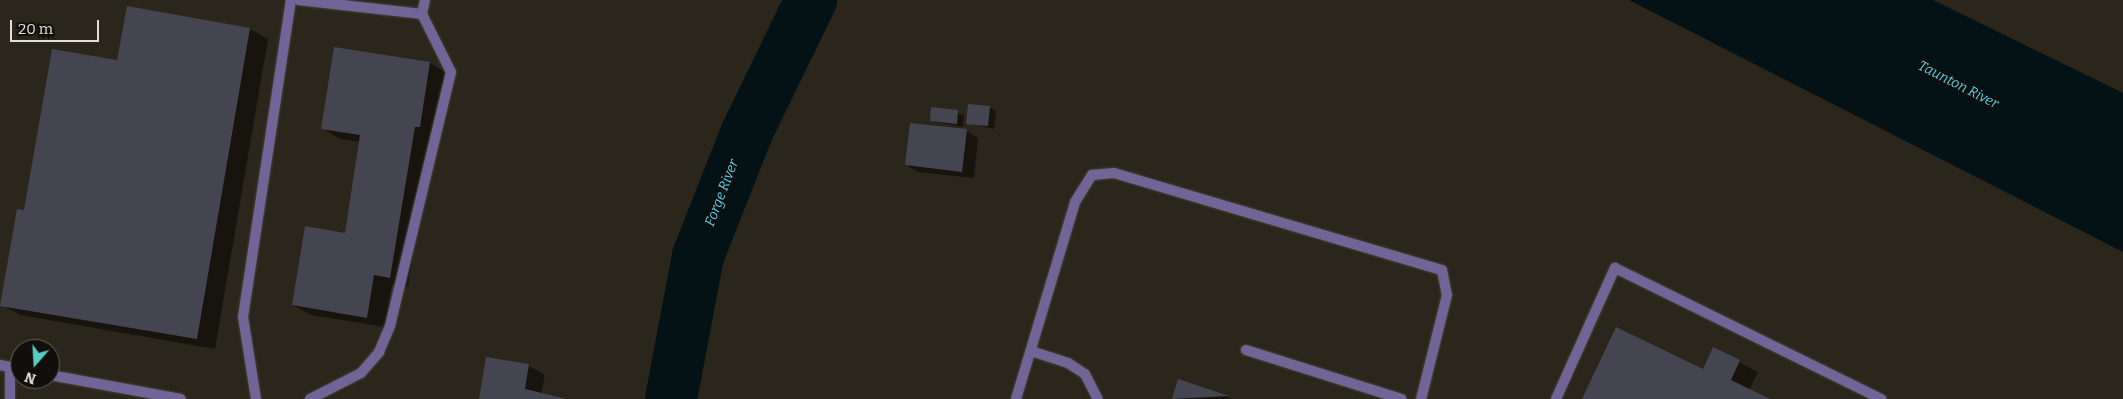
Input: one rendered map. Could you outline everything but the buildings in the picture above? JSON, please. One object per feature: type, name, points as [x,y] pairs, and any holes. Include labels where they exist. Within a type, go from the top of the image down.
[{"type":"lane","points":[[256,399],[243,317],[291,0]]},
{"type":"lane","points":[[298,0],[422,14]]},
{"type":"lane","points":[[310,399],[361,373],[379,352],[390,326],[451,72],[422,14],[425,0]]},
{"type":"lane","points":[[1016,399],[1082,187],[1092,175],[1114,173],[1442,270],[1448,295],[1421,399]]},
{"type":"lane","points":[[1556,399],[1615,268],[1881,399]]},
{"type":"lane","points":[[1246,350],[1401,399]]},
{"type":"lane","points":[[1031,351],[1068,363],[1085,374],[1098,399]]},
{"type":"lane","points":[[60,377],[181,399]]},
{"type":"water","name":"Taunton River","points":[[1629,0],[1933,0],[2123,93],[2123,252]]},
{"type":"waterway","name":"Forge River","points":[[671,399],[698,256],[746,134],[811,0]]}]
